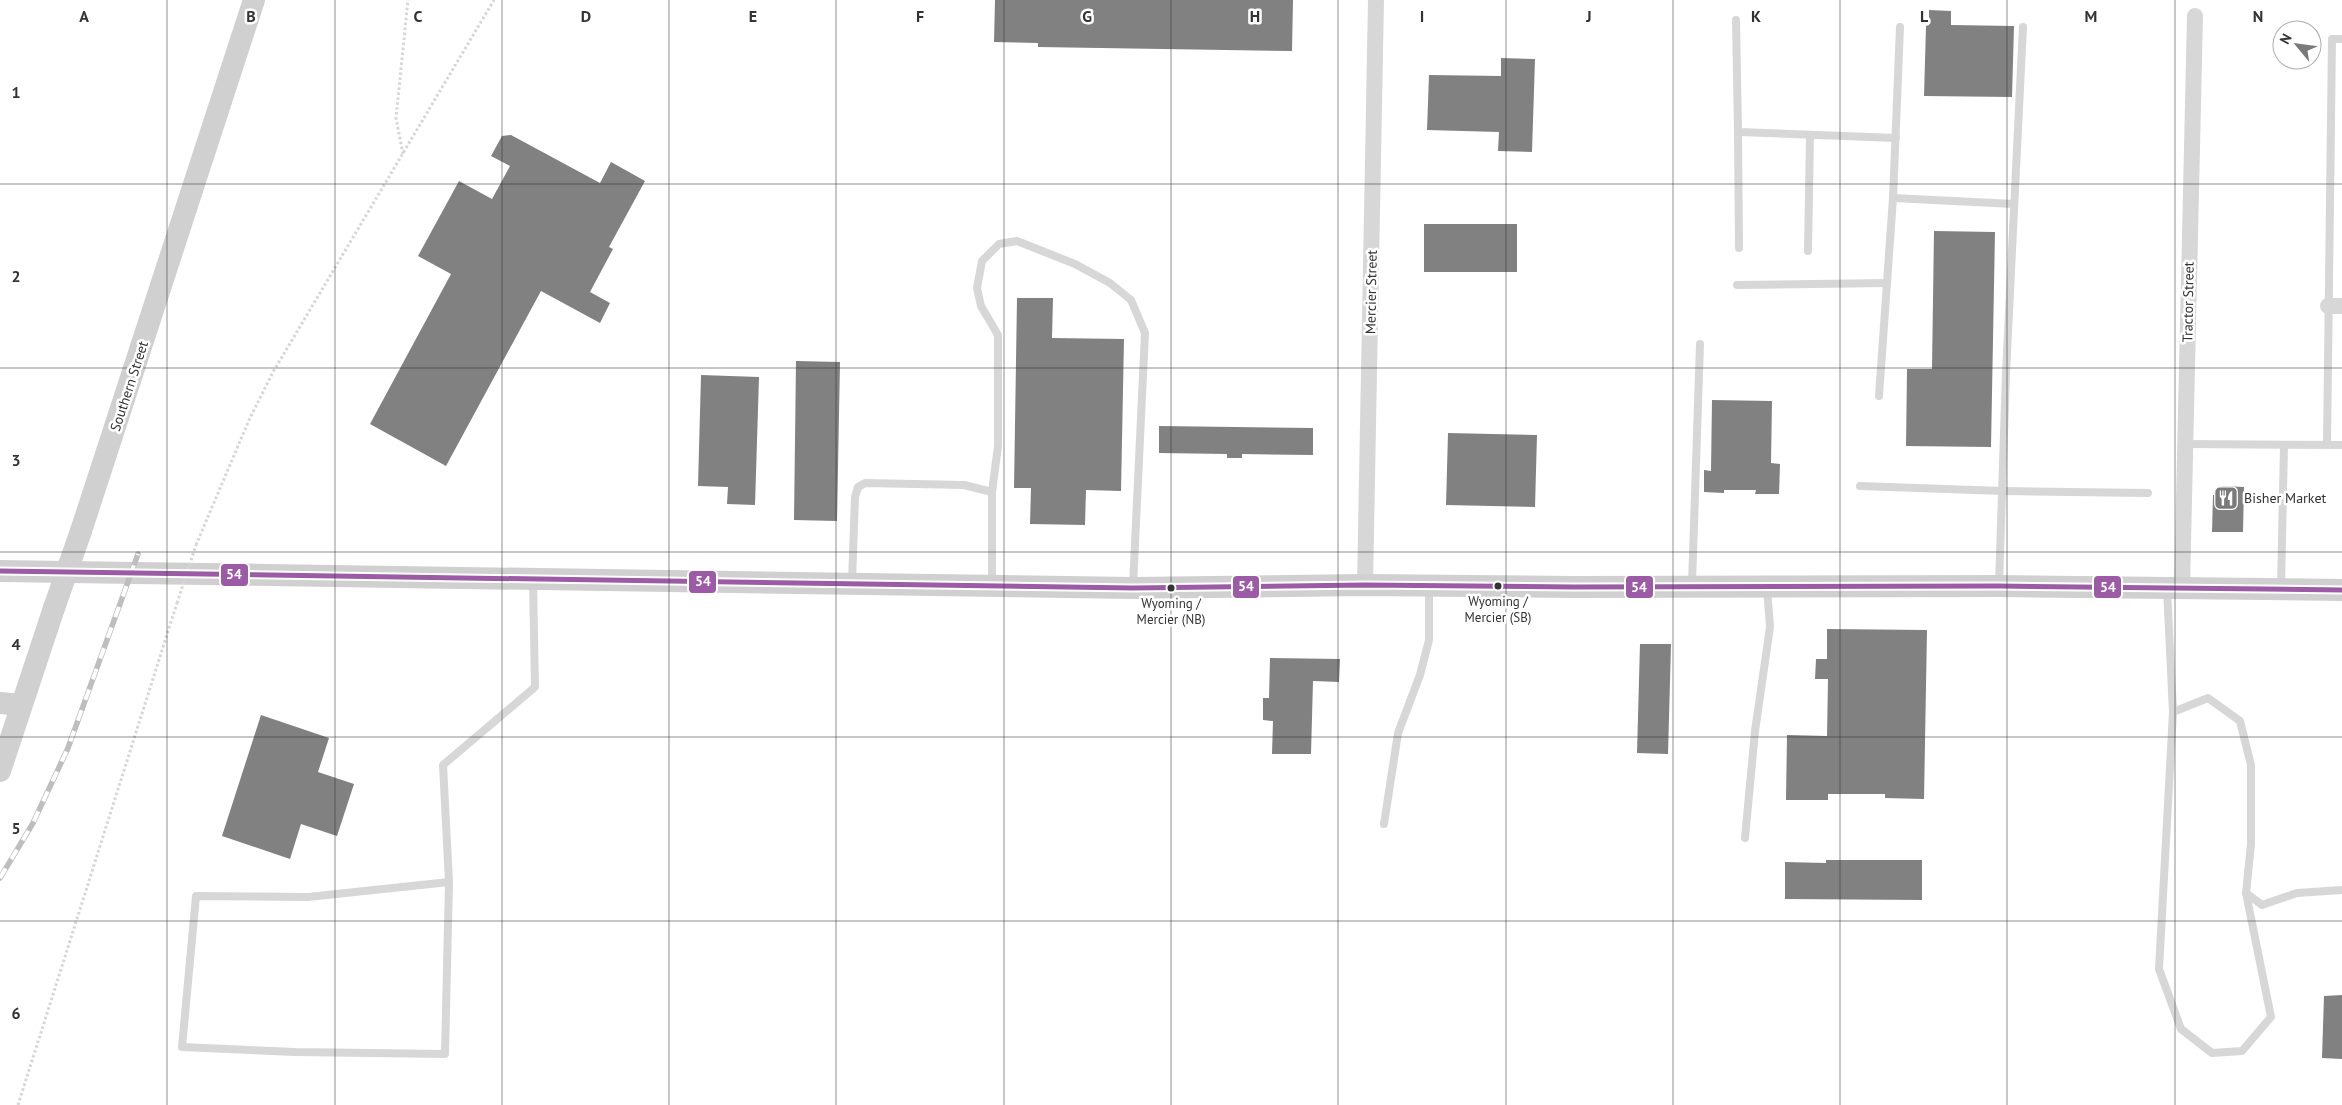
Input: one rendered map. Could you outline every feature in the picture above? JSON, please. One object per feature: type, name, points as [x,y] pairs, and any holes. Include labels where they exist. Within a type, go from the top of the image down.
[{"type":"main road","name":"Southern Street","points":[[0,772],[10,704],[54,608],[81,531],[254,0]]},
{"type":"main road","points":[[0,571],[1133,588],[1366,585],[1999,586],[2342,590]]},
{"type":"street","name":"Mercier Street","points":[[1366,585],[1376,0]]},
{"type":"street","name":"Tractor Street","points":[[2174,588],[2185,444],[2195,16]]},
{"type":"lane","points":[[1736,20],[1740,248]]},
{"type":"lane","points":[[1999,586],[2023,27]]},
{"type":"lane","points":[[1879,396],[1893,198],[1900,28]]},
{"type":"lane","points":[[2327,445],[2335,306],[2332,38],[2342,38]]},
{"type":"lane","points":[[1738,132],[1896,138]]},
{"type":"lane","points":[[1808,251],[1810,135]]},
{"type":"lane","points":[[1893,198],[2014,204]]},
{"type":"lane","points":[[992,585],[992,492],[998,446],[998,335],[980,306],[977,288],[982,261],[999,244],[1017,242],[1075,264],[1110,283],[1131,300],[1145,333],[1133,588]]},
{"type":"lane","points":[[1737,285],[1887,283]]},
{"type":"lane","points":[[1692,586],[1700,344]]},
{"type":"lane","points":[[2185,444],[2342,445]]},
{"type":"lane","points":[[2281,590],[2284,445]]},
{"type":"lane","points":[[852,584],[855,497],[858,488],[865,483],[964,484],[992,492]]},
{"type":"lane","points":[[1860,486],[2148,493]]},
{"type":"lane","points":[[449,882],[308,897],[196,896],[182,1047],[295,1052],[445,1054],[449,882],[443,765],[535,687],[533,579]]},
{"type":"lane","points":[[1384,824],[1398,733],[1420,675],[1428,640],[1428,586]]},
{"type":"lane","points":[[1745,838],[1755,731],[1770,627],[1767,586]]},
{"type":"lane","points":[[2174,588],[2174,712],[2159,969],[2181,1029],[2212,1053],[2242,1051],[2271,1017],[2246,893],[2251,844],[2251,765],[2240,721],[2208,698],[2174,712]]},
{"type":"lane","points":[[2246,893],[2262,904],[2297,893],[2342,890]]},
{"type":"path","points":[[403,155],[396,118],[408,0]]},
{"type":"path","points":[[18,1105],[196,545],[249,420],[273,372],[494,0]]},
{"type":"building","points":[[995,0],[1293,0],[1292,51],[1038,47],[1038,43],[994,42]]},
{"type":"building","points":[[1929,10],[1951,11],[1951,25],[2014,26],[2012,97],[1924,96],[1926,26],[1929,25]]},
{"type":"building","points":[[1501,58],[1535,59],[1532,152],[1498,151],[1499,132],[1427,130],[1429,75],[1501,76]]},
{"type":"building","points":[[511,135],[600,183],[611,162],[645,181],[609,247],[613,249],[590,292],[610,303],[600,323],[541,291],[446,466],[370,424],[451,274],[418,256],[459,181],[492,199],[510,166],[491,156],[502,136]]},
{"type":"building","points":[[1424,224],[1517,224],[1517,272],[1424,272]]},
{"type":"building","points":[[1934,231],[1995,232],[1991,447],[1906,446],[1907,369],[1932,369]]},
{"type":"building","points":[[1017,298],[1053,298],[1052,338],[1124,339],[1121,491],[1086,490],[1085,525],[1030,524],[1031,488],[1014,488]]},
{"type":"building","points":[[796,361],[840,362],[837,521],[794,520]]},
{"type":"building","points":[[701,375],[759,377],[755,505],[727,504],[728,487],[698,486]]},
{"type":"building","points":[[1712,400],[1772,401],[1771,463],[1780,464],[1779,494],[1755,494],[1756,490],[1724,490],[1724,493],[1704,492],[1704,470],[1711,471]]},
{"type":"building","points":[[1159,426],[1313,428],[1313,455],[1242,454],[1242,458],[1227,458],[1227,454],[1159,453]]},
{"type":"building","points":[[1448,433],[1537,435],[1535,507],[1446,505]]},
{"type":"building","points":[[2222,486],[2244,487],[2243,532],[2212,532],[2213,495],[2222,495]]},
{"type":"building","points":[[1827,629],[1927,630],[1924,799],[1885,798],[1885,794],[1828,794],[1828,800],[1786,800],[1787,735],[1827,736],[1828,679],[1815,679],[1816,659],[1827,659]]},
{"type":"building","points":[[1640,644],[1671,644],[1668,754],[1637,753]]},
{"type":"building","points":[[1270,658],[1340,659],[1339,682],[1313,681],[1311,754],[1272,754],[1273,721],[1263,720],[1263,698],[1269,698]]},
{"type":"building","points":[[261,715],[329,738],[318,772],[354,784],[337,836],[301,824],[290,859],[222,836]]},
{"type":"building","points":[[1826,860],[1922,860],[1922,900],[1785,899],[1785,862],[1826,863]]},
{"type":"building","points":[[2342,995],[2342,1059],[2322,1058],[2324,996]]},
{"type":"railway","points":[[0,878],[33,823],[68,748],[138,554]]},
{"type":"transit line","name":"54","points":[[0,571],[1133,588],[1365,585],[1574,587],[1999,586],[2342,590]]},
{"type":"place","name":"Bisher Market","points":[[2226,498]]},
{"type":"place","name":"Wyoming / Mercier (SB)","points":[[1498,586]]},
{"type":"place","name":"Wyoming / Mercier (NB)","points":[[1171,588]]}]
